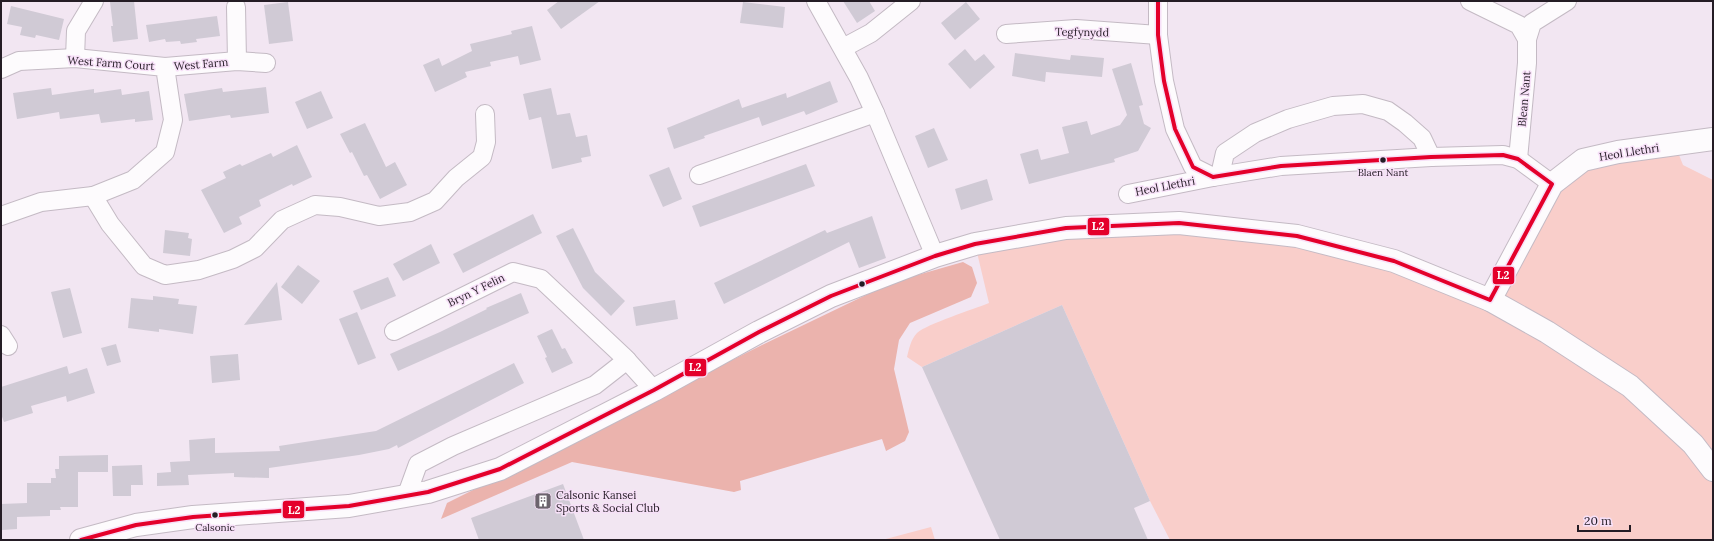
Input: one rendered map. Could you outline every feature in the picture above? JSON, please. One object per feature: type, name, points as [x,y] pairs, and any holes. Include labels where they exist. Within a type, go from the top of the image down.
[{"type":"main road","name":"Heol Llethri","points":[[1490,300],[1552,184],[1583,160],[1618,152],[1713,140]]},
{"type":"main road","points":[[81,540],[136,525],[179,519],[349,506],[428,492],[500,469],[654,390],[759,332],[831,296],[935,256],[975,244],[1066,228],[1179,223],[1297,236],[1394,261],[1490,300],[1548,332],[1630,386],[1693,444],[1713,470]]},
{"type":"street","points":[[75,58],[76,31],[94,1]]},
{"type":"street","points":[[816,1],[843,48],[875,113],[935,256]]},
{"type":"street","points":[[843,48],[871,33],[911,1]]},
{"type":"street","points":[[1158,1],[1158,35],[1164,82],[1176,129],[1193,167],[1216,176],[1225,153],[1255,133],[1288,119],[1333,106],[1363,104],[1388,111],[1422,138],[1431,157]]},
{"type":"street","points":[[1470,1],[1519,25],[1527,39]]},
{"type":"street","name":"Blean Nant","points":[[1518,160],[1527,63],[1527,39],[1532,23],[1567,1]]},
{"type":"street","name":"West Farm","points":[[236,7],[237,60]]},
{"type":"street","name":"Tegfynydd","points":[[1006,34],[1076,29],[1158,35]]},
{"type":"street","name":"West Farm Court","points":[[1,69],[19,60],[75,58],[165,67],[173,120],[164,152],[133,180],[93,196]]},
{"type":"street","name":"West Farm","points":[[165,67],[237,60],[266,63]]},
{"type":"street","points":[[699,175],[875,113]]},
{"type":"street","points":[[1,216],[41,202],[93,196],[110,224],[144,266],[165,275],[199,270],[233,259],[255,248],[282,220],[315,205],[340,207],[379,216],[410,212],[435,201],[456,178],[482,157],[486,142],[485,114]]},
{"type":"street","name":"Heol Llethri","points":[[1128,194],[1216,176],[1281,166],[1431,157],[1503,155],[1518,160],[1552,184]]},
{"type":"street","name":"Bryn Y Felin","points":[[394,331],[513,272],[541,279],[627,360],[654,390]]},
{"type":"street","points":[[406,497],[418,464],[453,446],[595,385],[627,360]]},
{"type":"shaded area","points":[[1675,145],[1683,165],[1713,180],[1713,540],[1170,540],[1150,501],[1062,305],[922,367],[907,357],[913,338],[922,329],[989,303],[975,244],[1066,228],[1297,236],[1490,300],[1552,184],[1583,160]]},
{"type":"shaded area","points":[[963,262],[972,267],[977,283],[971,297],[910,323],[899,340],[894,369],[909,432],[905,441],[886,451],[882,439],[740,481],[741,490],[734,492],[572,462],[441,519],[447,503],[758,347],[893,282]]},
{"type":"shaded area","points":[[931,527],[935,540],[882,540]]},
{"type":"building","points":[[134,1],[138,39],[113,42],[110,2]]},
{"type":"building","points":[[559,1],[600,1],[561,29],[547,10]]},
{"type":"building","points":[[843,1],[869,1],[875,11],[857,23]]},
{"type":"building","points":[[288,2],[293,41],[269,44],[264,5]]},
{"type":"building","points":[[743,2],[785,7],[783,28],[740,23]]},
{"type":"building","points":[[966,2],[980,19],[955,40],[941,23]]},
{"type":"building","points":[[11,6],[64,19],[59,40],[36,35],[35,38],[20,35],[22,27],[7,24]]},
{"type":"building","points":[[217,16],[220,36],[196,39],[197,42],[181,44],[180,41],[166,42],[165,39],[149,42],[146,25]]},
{"type":"building","points":[[532,26],[541,60],[520,65],[518,56],[490,62],[491,66],[465,72],[467,77],[435,92],[423,65],[439,58],[442,66],[472,51],[470,44],[512,34],[511,31]]},
{"type":"building","points":[[965,49],[975,61],[984,54],[995,67],[970,89],[948,64]]},
{"type":"building","points":[[1015,53],[1070,60],[1071,55],[1104,58],[1102,77],[1046,72],[1045,82],[1012,76]]},
{"type":"building","points":[[1131,63],[1143,105],[1139,106],[1144,124],[1151,128],[1138,151],[1114,159],[1115,162],[1029,184],[1020,154],[1038,149],[1041,160],[1069,153],[1062,127],[1087,121],[1091,135],[1120,125],[1127,115],[1112,69]]},
{"type":"building","points":[[830,81],[838,102],[806,115],[804,111],[762,126],[759,117],[704,136],[705,138],[674,149],[667,128],[739,99],[742,108],[786,93],[787,98]]},
{"type":"building","points":[[266,87],[269,113],[231,118],[230,115],[189,121],[184,94],[222,88],[223,92]]},
{"type":"building","points":[[51,88],[52,95],[94,89],[94,93],[121,89],[122,95],[149,91],[153,120],[135,122],[135,119],[101,123],[99,114],[60,119],[59,112],[17,119],[13,93]]},
{"type":"building","points":[[551,88],[557,115],[570,113],[576,137],[587,135],[591,156],[581,158],[582,162],[552,169],[541,117],[529,120],[523,94]]},
{"type":"building","points":[[321,91],[333,118],[307,129],[295,102]]},
{"type":"building","points":[[365,123],[386,167],[395,162],[407,185],[380,199],[367,175],[364,176],[352,152],[350,153],[340,134]]},
{"type":"building","points":[[934,128],[948,160],[928,168],[915,136]]},
{"type":"building","points":[[297,145],[312,177],[293,186],[292,184],[259,200],[261,206],[239,217],[242,224],[224,233],[201,190],[226,178],[223,172],[240,164],[242,166],[271,153],[273,157]]},
{"type":"building","points":[[806,164],[815,186],[700,227],[692,206]]},
{"type":"building","points":[[669,167],[682,199],[663,207],[649,175]]},
{"type":"building","points":[[987,179],[993,200],[961,210],[955,189]]},
{"type":"building","points":[[533,214],[542,233],[463,273],[453,254]]},
{"type":"building","points":[[872,216],[886,258],[859,268],[849,242],[724,304],[714,283],[825,230],[827,233]]},
{"type":"building","points":[[573,228],[595,272],[625,301],[611,316],[583,288],[556,236]]},
{"type":"building","points":[[165,230],[189,233],[188,238],[192,239],[190,256],[163,253]]},
{"type":"building","points":[[431,244],[440,263],[403,281],[393,264]]},
{"type":"building","points":[[298,265],[320,281],[302,304],[281,287]]},
{"type":"building","points":[[388,277],[396,296],[361,310],[353,291]]},
{"type":"building","points":[[277,282],[282,320],[244,325]]},
{"type":"building","points":[[70,288],[82,333],[63,338],[51,292]]},
{"type":"building","points":[[521,293],[529,313],[398,371],[390,354]]},
{"type":"building","points":[[153,296],[179,299],[178,304],[197,306],[193,334],[159,329],[159,332],[128,328],[131,298],[153,300]]},
{"type":"building","points":[[675,300],[678,319],[636,326],[633,307]]},
{"type":"building","points":[[1062,305],[1150,501],[1134,508],[1148,540],[1000,540],[922,367]]},
{"type":"building","points":[[357,312],[376,358],[358,365],[339,319]]},
{"type":"building","points":[[552,329],[562,349],[565,348],[573,363],[552,373],[545,358],[547,357],[537,336]]},
{"type":"building","points":[[116,344],[121,362],[107,366],[101,348]]},
{"type":"building","points":[[238,354],[240,380],[212,383],[210,356]]},
{"type":"building","points":[[514,363],[524,383],[398,448],[397,445],[389,449],[359,455],[269,468],[269,478],[234,477],[234,473],[188,475],[189,485],[157,486],[157,473],[171,472],[170,462],[190,461],[189,440],[215,438],[215,453],[280,451],[279,446],[376,431]]},
{"type":"building","points":[[67,366],[69,374],[87,368],[95,393],[67,402],[66,396],[31,406],[33,413],[4,422],[1,414],[1,387]]},
{"type":"building","points":[[108,455],[108,472],[78,472],[78,507],[60,507],[61,510],[50,510],[50,516],[17,517],[17,529],[2,530],[1,504],[27,503],[27,483],[51,483],[51,478],[56,478],[55,469],[59,469],[59,456]]},
{"type":"building","points":[[142,465],[143,485],[131,485],[131,496],[113,496],[112,466]]},
{"type":"building","name":"Calsonic Kansei Sports & Social Club","points":[[563,484],[584,540],[479,540],[471,518]]},
{"type":"transit line","name":"L2","points":[[81,540],[136,525],[193,517],[349,506],[428,492],[500,469],[654,390],[759,332],[831,296],[935,256],[975,244],[1066,228],[1179,223],[1297,236],[1394,261],[1490,300],[1552,184],[1518,159],[1503,155],[1431,157],[1281,166],[1213,177],[1193,167],[1175,129],[1164,81],[1158,35],[1158,1]]},
{"type":"place","name":"Blaen Nant","points":[[1383,160]]},
{"type":"place","name":"Calsonic Kansei Sports & Social Club","points":[[543,501]]},
{"type":"place","name":"Calsonic","points":[[215,515]]}]
